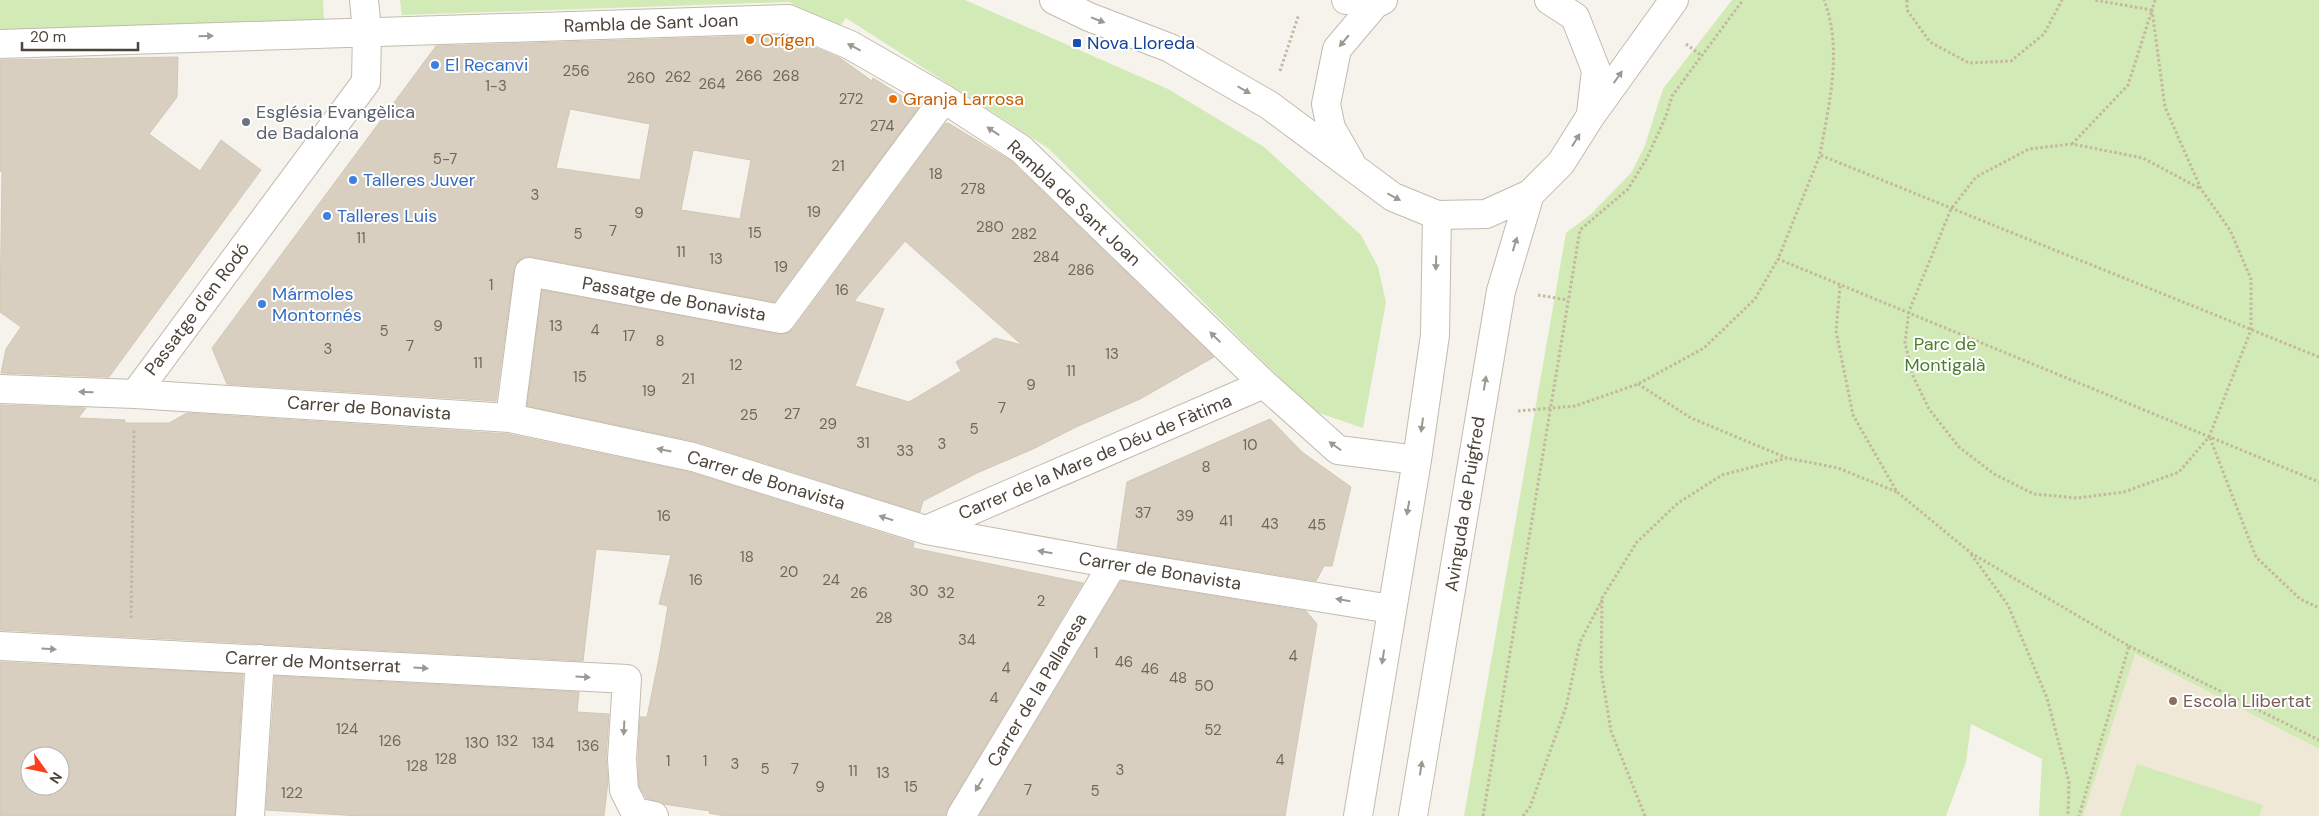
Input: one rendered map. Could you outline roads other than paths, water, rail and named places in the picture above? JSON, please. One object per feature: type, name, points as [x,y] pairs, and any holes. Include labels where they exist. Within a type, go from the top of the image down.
[{"type":"street","name":"Passatge d'en Rodó","points":[[135,394],[366,82],[367,31],[364,0]]},
{"type":"street","points":[[1054,0],[1089,17],[1170,48],[1269,105],[1355,171],[1393,197],[1437,214],[1486,214],[1530,194],[1561,163],[1590,117],[1674,0]]},
{"type":"street","points":[[1549,0],[1575,17],[1596,70],[1590,117]]},
{"type":"street","points":[[1355,171],[1331,128],[1326,104],[1337,49],[1363,1]]},
{"type":"street","name":"Rambla de Sant Joan","points":[[0,44],[788,19],[850,44],[944,99],[1021,149],[1264,384],[1338,450],[1417,460]]},
{"type":"street","name":"Passatge de Bonavista","points":[[510,418],[529,272],[781,319],[944,99]]},
{"type":"street","name":"Avinguda de Puigfred","points":[[1413,816],[1500,290],[1530,194]]},
{"type":"street","points":[[1358,816],[1417,460],[1435,335],[1437,214]]},
{"type":"street","name":"Carrer de la Mare de Déu de Fàtima","points":[[926,530],[1264,384]]},
{"type":"street","name":"Carrer de Bonavista","points":[[0,389],[135,394],[510,418],[693,457],[926,530],[1113,564],[1391,609]]},
{"type":"street","name":"Carrer de la Pallaresa","points":[[961,816],[1113,564]]},
{"type":"street","name":"Carrer de Montserrat","points":[[0,646],[627,679],[622,759],[624,790],[635,812],[654,816]]},
{"type":"street","points":[[250,816],[260,659]]},
{"type":"place","name":"Orígen","points":[[750,40]]},
{"type":"place","name":"Nova Lloreda","points":[[1077,43]]},
{"type":"place","name":"El Recanvi","points":[[435,65]]},
{"type":"place","name":"Granja Larrosa","points":[[893,99]]},
{"type":"place","name":"Església Evangèlica de Badalona","points":[[246,122]]},
{"type":"place","name":"Talleres Juver","points":[[353,180]]},
{"type":"place","name":"Talleres Luis","points":[[327,216]]},
{"type":"place","name":"Mármoles Montornés","points":[[262,304]]},
{"type":"place","name":"Escola Llibertat","points":[[2173,701]]},
{"type":"park label","name":"Parc de Montigalà","points":[[1945,354]]}]
